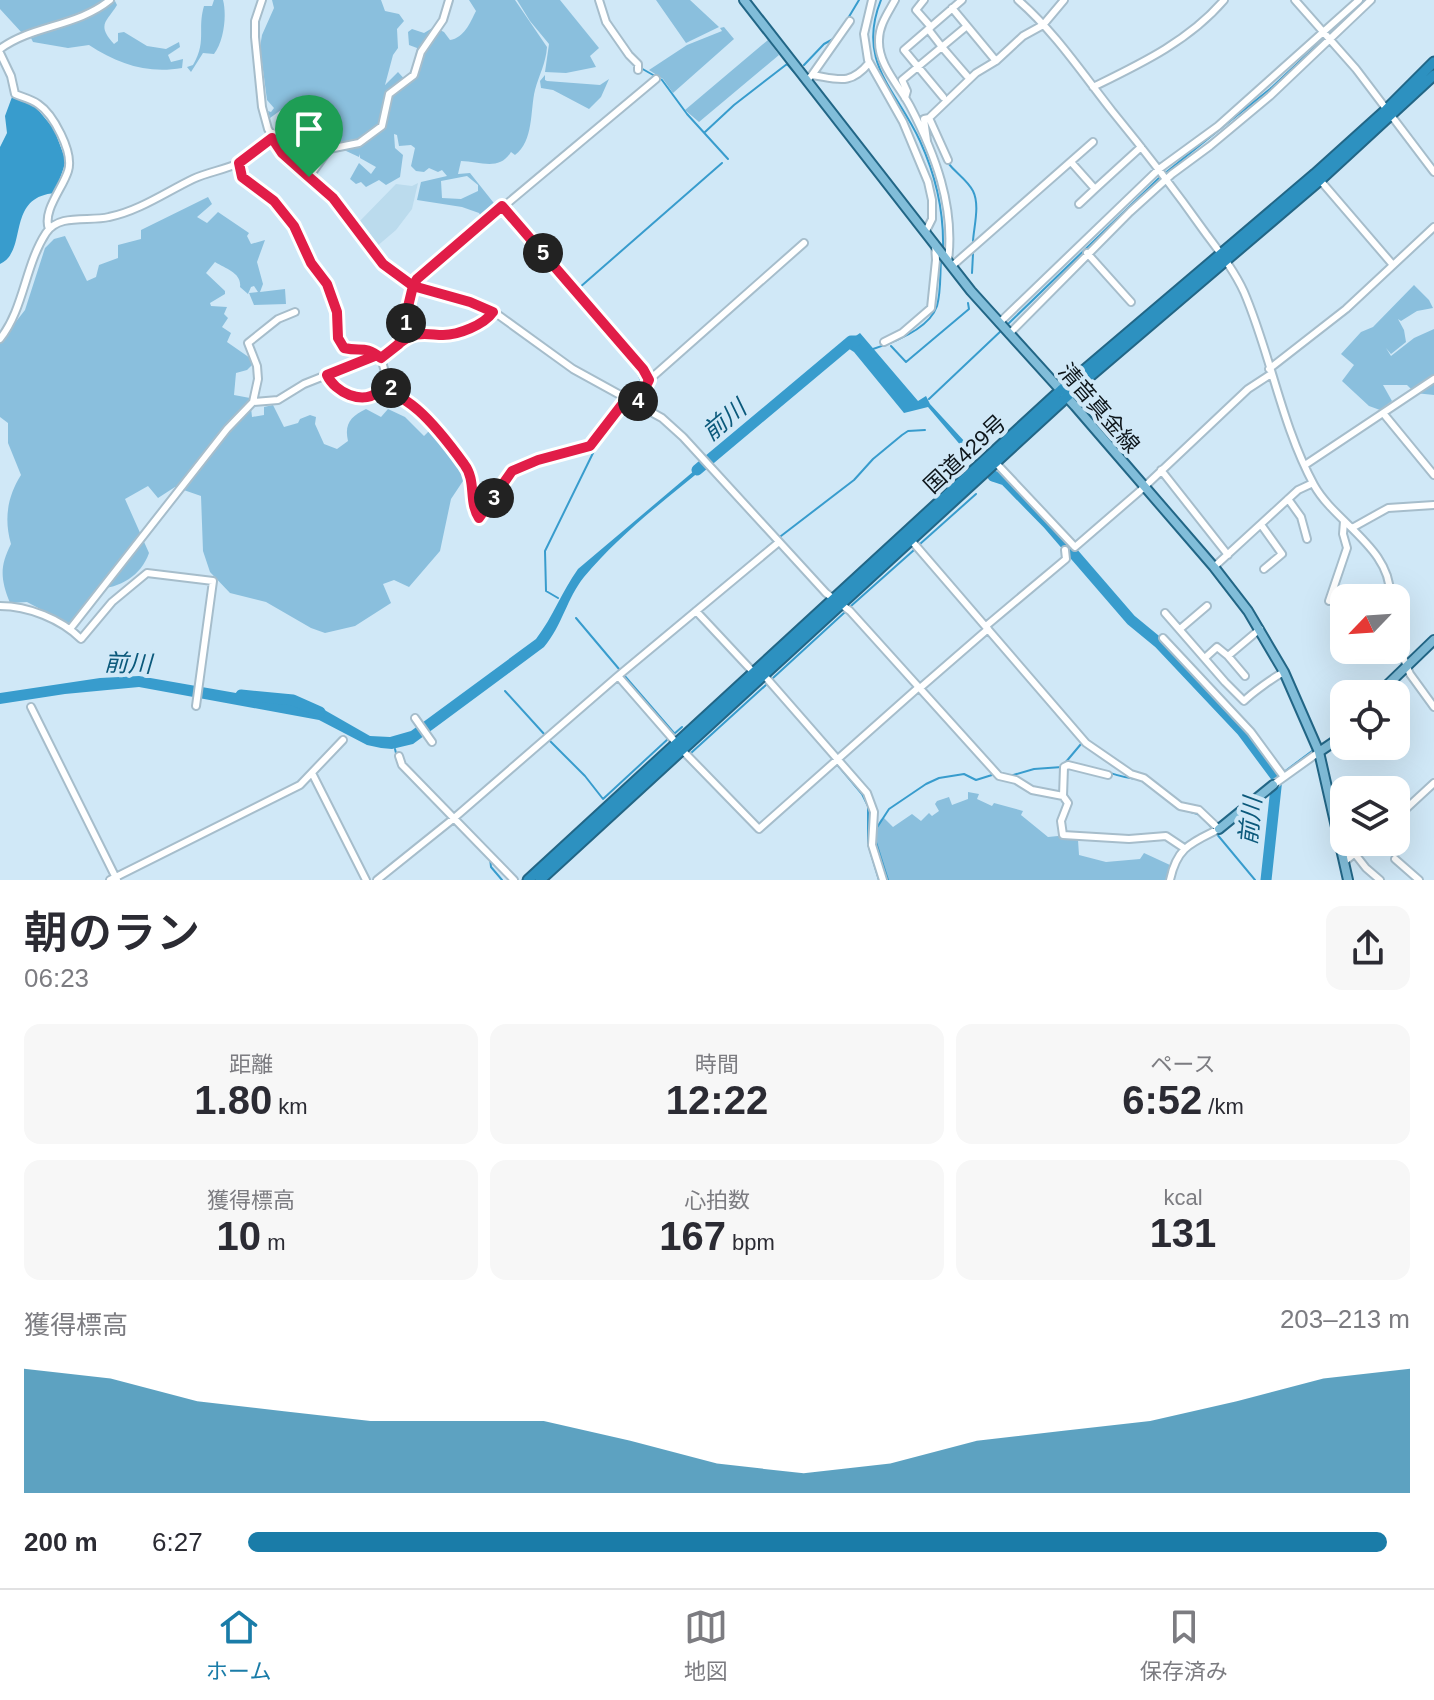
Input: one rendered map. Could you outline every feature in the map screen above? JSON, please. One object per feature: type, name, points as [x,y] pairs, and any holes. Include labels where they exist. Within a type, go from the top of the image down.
[{"type":"highway","name":"国道429号","points":[[1389,113],[1434,62]]},
{"type":"highway","name":"国道429号","points":[[528,880],[676,741],[759,674],[1065,394],[1434,75]]},
{"type":"highway","name":"国道429号","points":[[540,880],[676,741]]},
{"type":"main road","name":"清音真金線","points":[[744,0],[809,78],[925,233],[1004,328],[1214,567],[1260,629],[1284,672],[1319,752],[1348,880]]},
{"type":"main road","points":[[1392,680],[1434,640]]},
{"type":"main road","points":[[1319,752],[1330,745]]},
{"type":"main road","points":[[1216,830],[1279,779]]},
{"type":"street","points":[[49,229],[47,218],[68,171],[68,155],[57,127],[40,105],[15,94],[0,51],[16,39],[87,16],[110,0]]},
{"type":"street","points":[[262,0],[255,21],[255,37],[262,107],[272,138],[282,153],[333,198],[383,264],[413,286],[470,302],[493,312],[573,369],[673,427],[779,542],[838,600],[999,776],[1016,780],[1032,790],[1063,796]]},
{"type":"street","points":[[309,177],[329,149],[359,143],[382,126],[389,94],[414,75],[421,52],[443,20],[449,0]]},
{"type":"street","points":[[599,0],[606,22],[639,68]]},
{"type":"street","points":[[872,0],[864,34],[869,63],[925,154],[946,198],[948,261]]},
{"type":"street","points":[[895,0],[880,31],[880,49],[927,143]]},
{"type":"street","points":[[924,0],[916,10],[967,76]]},
{"type":"street","points":[[943,97],[904,50],[962,0]]},
{"type":"street","points":[[1018,0],[1043,25],[1163,174],[1222,257],[1244,292],[1283,414],[1313,483],[1385,571],[1387,584]]},
{"type":"street","points":[[925,233],[932,219],[925,154],[928,118],[976,73],[1023,36],[1043,25],[1064,0]]},
{"type":"street","points":[[1093,87],[1157,56],[1207,18],[1224,0]]},
{"type":"street","points":[[1295,0],[1434,172]]},
{"type":"street","points":[[1004,328],[1087,253],[1163,174],[1238,124],[1359,0]]},
{"type":"street","points":[[1004,328],[1163,174],[1371,0]]},
{"type":"street","points":[[952,8],[995,60]]},
{"type":"street","points":[[809,78],[850,21]]},
{"type":"street","points":[[905,98],[907,91],[902,80],[967,26]]},
{"type":"street","points":[[809,78],[846,80],[857,76],[869,63]]},
{"type":"street","points":[[399,344],[417,279],[656,79]]},
{"type":"street","points":[[928,118],[948,160]]},
{"type":"street","points":[[0,339],[14,315],[25,278],[49,229],[64,220],[119,214],[194,178],[239,163],[272,138]]},
{"type":"street","points":[[948,261],[1093,142]]},
{"type":"street","points":[[1079,204],[1141,147]]},
{"type":"street","points":[[1071,162],[1095,189]]},
{"type":"street","points":[[239,163],[242,177],[274,201],[294,226],[311,263],[327,284],[337,312],[339,344],[348,349],[371,349],[379,356],[396,396],[417,410],[464,463],[473,482],[474,510],[479,518],[512,471],[538,460],[590,446],[649,380],[804,243]]},
{"type":"street","points":[[1317,177],[1393,265]]},
{"type":"street","points":[[502,206],[643,369],[649,380]]},
{"type":"street","points":[[993,462],[1075,547],[1248,389],[1316,334],[1434,227]]},
{"type":"street","points":[[884,342],[902,333],[931,308],[935,245]]},
{"type":"street","points":[[1087,253],[1131,302]]},
{"type":"street","points":[[70,629],[227,429],[253,402],[258,379],[257,366],[248,343],[278,319],[295,312]]},
{"type":"street","points":[[253,402],[278,400],[304,384],[379,356],[416,334],[453,334],[488,319],[493,312]]},
{"type":"street","points":[[327,375],[342,393],[354,396],[379,392],[387,379]]},
{"type":"street","points":[[1305,465],[1434,379]]},
{"type":"street","points":[[1383,413],[1434,475]]},
{"type":"street","points":[[1161,470],[1228,555]]},
{"type":"street","points":[[1214,567],[1298,490],[1313,483]]},
{"type":"street","points":[[1288,499],[1301,517],[1307,539]]},
{"type":"street","points":[[1352,528],[1388,508],[1428,508],[1434,505]]},
{"type":"street","points":[[1329,601],[1347,548],[1343,538],[1344,521]]},
{"type":"street","points":[[1262,526],[1282,554],[1264,569]]},
{"type":"street","points":[[908,536],[1084,741],[1131,774],[1144,778],[1180,806],[1199,810],[1216,830],[1184,848],[1174,863],[1170,880]]},
{"type":"street","points":[[377,880],[779,542]]},
{"type":"street","points":[[620,674],[676,741],[759,829],[1066,559],[1065,550]]},
{"type":"street","points":[[0,606],[22,606],[70,629],[81,639],[112,602],[147,573],[213,581],[196,705]]},
{"type":"street","points":[[1180,629],[1207,606]]},
{"type":"street","points":[[696,611],[759,674],[867,793],[873,806],[872,845],[883,880]]},
{"type":"street","points":[[1165,613],[1244,701]]},
{"type":"street","points":[[1228,656],[1260,629]]},
{"type":"street","points":[[1163,638],[1251,732],[1279,779],[1319,752]]},
{"type":"street","points":[[1206,657],[1217,647],[1245,676]]},
{"type":"street","points":[[1406,665],[1434,707]]},
{"type":"street","points":[[1233,713],[1251,693],[1266,687],[1284,672]]},
{"type":"street","points":[[31,707],[114,879],[300,785],[343,740]]},
{"type":"street","points":[[416,719],[431,741]]},
{"type":"street","points":[[399,756],[402,765],[514,880]]},
{"type":"street","points":[[1108,775],[1068,765],[1064,767],[1063,796],[1068,803],[1061,821],[1063,835],[1129,839],[1166,836],[1184,848]]},
{"type":"street","points":[[312,773],[366,880]]},
{"type":"street","points":[[1410,805],[1434,783]]},
{"type":"street","points":[[1344,862],[1352,856]]},
{"type":"street","points":[[1357,856],[1380,880]]},
{"type":"street","points":[[1395,859],[1419,880]]},
{"type":"street","points":[[1366,868],[1368,880]]},
{"type":"shaded area","points":[[0,0],[106,0],[86,12],[22,33],[0,9]]},
{"type":"shaded area","points":[[214,0],[223,0],[224,6],[225,20],[220,42],[214,54],[203,53],[191,72],[187,67],[193,65],[200,49],[204,6],[212,6]]},
{"type":"shaded area","points":[[272,0],[381,0],[385,11],[399,14],[404,21],[397,29],[398,48],[385,85],[398,72],[408,83],[416,77],[412,70],[417,48],[409,45],[408,32],[412,29],[424,33],[434,27],[444,32],[450,40],[455,39],[466,29],[476,11],[469,0],[515,0],[547,47],[535,90],[528,134],[515,155],[511,152],[495,164],[461,161],[458,174],[470,173],[497,207],[471,228],[482,218],[479,213],[417,200],[421,182],[447,176],[442,170],[438,172],[429,168],[424,172],[416,171],[411,166],[415,148],[411,145],[399,146],[397,135],[394,134],[395,148],[403,155],[400,177],[386,185],[379,180],[366,187],[350,179],[359,163],[371,174],[376,167],[360,158],[360,154],[359,157],[344,150],[355,147],[348,142],[332,144],[321,141],[281,110],[270,118],[268,111],[274,108],[267,100],[260,47],[274,8]],"holes":[[[467,176],[478,185],[478,191],[461,199],[442,198],[441,181]]]},
{"type":"shaded area","points":[[517,0],[560,0],[599,48],[590,56],[596,67],[566,73],[545,72],[549,44]]},
{"type":"shaded area","points":[[656,0],[690,0],[719,27],[686,43]]},
{"type":"shaded area","points":[[115,1],[117,5],[104,27],[114,44],[118,41],[118,33],[124,32],[147,46],[166,49],[179,42],[180,47],[168,55],[171,62],[183,59],[182,68],[157,70],[133,66],[89,45],[68,48],[33,42],[31,38],[87,18]]},
{"type":"shaded area","points":[[724,27],[734,39],[673,93],[663,79],[649,70],[687,45],[722,31],[720,28]]},
{"type":"shaded area","points":[[768,40],[779,55],[699,122],[685,110]]},
{"type":"shaded area","points":[[545,75],[547,81],[600,85],[609,79],[601,97],[589,109],[553,90],[541,88],[540,81]]},
{"type":"shaded area","points":[[12,97],[34,105],[54,129],[66,161],[55,193],[39,197],[29,204],[23,214],[14,248],[0,264],[0,147],[7,133],[5,116]]},
{"type":"shaded area","points":[[418,183],[412,209],[396,230],[376,247],[359,222],[396,184],[412,186]]},
{"type":"shaded area","points":[[208,197],[212,204],[197,217],[207,223],[218,212],[249,233],[247,236],[251,244],[265,240],[257,262],[263,284],[260,292],[285,289],[286,304],[254,305],[249,293],[258,292],[254,286],[248,294],[240,287],[236,275],[215,262],[206,273],[225,291],[210,303],[211,306],[227,307],[224,314],[228,318],[222,327],[231,333],[227,342],[250,358],[252,365],[236,373],[234,395],[250,398],[252,417],[264,415],[264,407],[273,405],[284,427],[310,415],[316,417],[315,424],[324,444],[337,449],[348,441],[348,425],[356,415],[366,409],[381,417],[388,409],[405,417],[424,436],[430,430],[467,475],[451,499],[440,551],[409,587],[394,580],[383,584],[391,603],[355,626],[325,633],[266,602],[230,593],[210,572],[203,551],[201,496],[175,487],[158,498],[148,486],[125,499],[149,553],[141,568],[129,579],[97,589],[70,625],[27,602],[10,603],[3,579],[5,559],[11,544],[8,509],[21,475],[8,443],[8,423],[0,417],[0,342],[25,310],[45,248],[54,239],[65,236],[87,281],[96,277],[99,265],[118,258],[118,245],[141,239],[141,230]]},
{"type":"shaded area","points":[[1414,285],[1433,308],[1417,311],[1401,321],[1398,319],[1406,342],[1391,354],[1386,348],[1391,356],[1414,338],[1434,329],[1434,395],[1415,393],[1407,385],[1383,385],[1392,401],[1380,410],[1369,406],[1342,381],[1354,365],[1341,354]]},
{"type":"shaded area","points":[[860,333],[918,401],[926,396],[978,456],[1007,481],[1005,483],[991,481],[928,407],[904,413],[854,352],[843,345]]},
{"type":"shaded area","points":[[707,460],[710,463],[628,531],[584,577],[544,647],[413,744],[381,748],[367,745],[319,720],[139,687],[0,704],[0,693],[100,678],[139,676],[321,708],[370,736],[390,737],[411,731],[536,639],[578,569]]},
{"type":"shaded area","points":[[968,792],[979,794],[977,799],[992,806],[994,803],[1023,811],[1021,815],[1048,837],[1078,840],[1079,855],[1106,862],[1140,859],[1144,853],[1170,865],[1168,880],[887,880],[875,841],[881,819],[884,818],[893,827],[912,814],[921,821],[929,813],[932,816],[939,811],[935,804],[937,801],[949,797],[952,805],[968,799]]},
{"type":"waterway","points":[[596,0],[602,18]]},
{"type":"waterway","points":[[847,20],[859,0]]},
{"type":"waterway","points":[[881,0],[873,41],[876,58],[920,141],[930,167],[938,194],[943,249]]},
{"type":"waterway","points":[[1008,324],[1159,178],[1270,89],[1365,0]]},
{"type":"waterway","points":[[804,65],[824,44],[835,38]]},
{"type":"waterway","points":[[705,132],[787,64],[795,73]]},
{"type":"waterway","points":[[639,67],[662,80],[687,114],[728,159]]},
{"type":"waterway","points":[[927,116],[959,85]]},
{"type":"waterway","points":[[941,152],[973,191],[976,209],[973,241]]},
{"type":"waterway","points":[[579,288],[722,163]]},
{"type":"waterway","points":[[972,273],[973,254]]},
{"type":"waterway","points":[[873,349],[910,334],[933,314],[939,295],[941,260]]},
{"type":"waterway","points":[[574,294],[637,371],[641,381],[634,398]]},
{"type":"waterway","points":[[891,346],[906,362],[969,309],[968,303]]},
{"type":"waterway","points":[[929,399],[1003,329]]},
{"type":"waterway","name":"前川","points":[[697,470],[851,341],[856,341]]},
{"type":"waterway","points":[[558,598],[546,591],[545,551],[594,451],[630,403]]},
{"type":"waterway","points":[[781,536],[854,480],[902,435],[908,431],[925,430]]},
{"type":"waterway","name":"前川","points":[[993,476],[1005,480],[1048,524],[1131,620],[1159,643],[1242,731],[1277,778],[1266,880]]},
{"type":"waterway","points":[[920,544],[976,494]]},
{"type":"waterway","points":[[620,670],[770,545]]},
{"type":"waterway","points":[[919,545],[954,585]]},
{"type":"waterway","points":[[851,606],[914,550]]},
{"type":"waterway","points":[[773,678],[845,612]]},
{"type":"waterway","points":[[576,618],[619,669]]},
{"type":"waterway","points":[[623,674],[674,733]]},
{"type":"waterway","points":[[691,753],[767,684]]},
{"type":"waterway","points":[[505,691],[545,735]]},
{"type":"waterway","name":"前川","points":[[241,695],[293,700],[320,712]]},
{"type":"waterway","points":[[674,734],[682,727]]},
{"type":"waterway","points":[[549,740],[603,799],[669,738]]},
{"type":"waterway","points":[[1065,763],[1081,744]]},
{"type":"waterway","points":[[395,749],[399,765]]},
{"type":"waterway","points":[[1284,772],[1312,751]]},
{"type":"waterway","points":[[836,763],[868,806],[868,844],[879,880]]},
{"type":"waterway","points":[[1084,766],[1139,779]]},
{"type":"waterway","points":[[1010,776],[1034,769],[1062,767]]},
{"type":"waterway","points":[[876,829],[889,809],[926,784],[939,778],[964,774],[976,780],[992,775]]},
{"type":"waterway","points":[[1144,782],[1153,789]]},
{"type":"waterway","points":[[1181,809],[1201,815],[1255,880]]},
{"type":"waterway","points":[[875,839],[888,880]]},
{"type":"waterway","points":[[490,858],[491,867],[502,880]]},
{"type":"route","points":[[309,177],[282,153],[272,138],[239,163],[242,177],[274,201],[294,226],[311,263],[327,284],[337,312],[339,344],[344,348],[365,348],[374,351],[381,358],[396,348],[403,341],[416,334],[453,334],[488,319],[493,312],[481,306],[413,286],[417,279],[502,206],[643,369],[649,380],[637,404],[627,398],[590,446],[538,460],[512,471],[479,518],[474,510],[473,482],[464,463],[417,410],[396,396],[387,379],[379,392],[354,396],[342,393],[327,375],[377,355],[381,358],[396,348],[406,322],[413,286],[383,264],[333,198],[309,177]]}]
